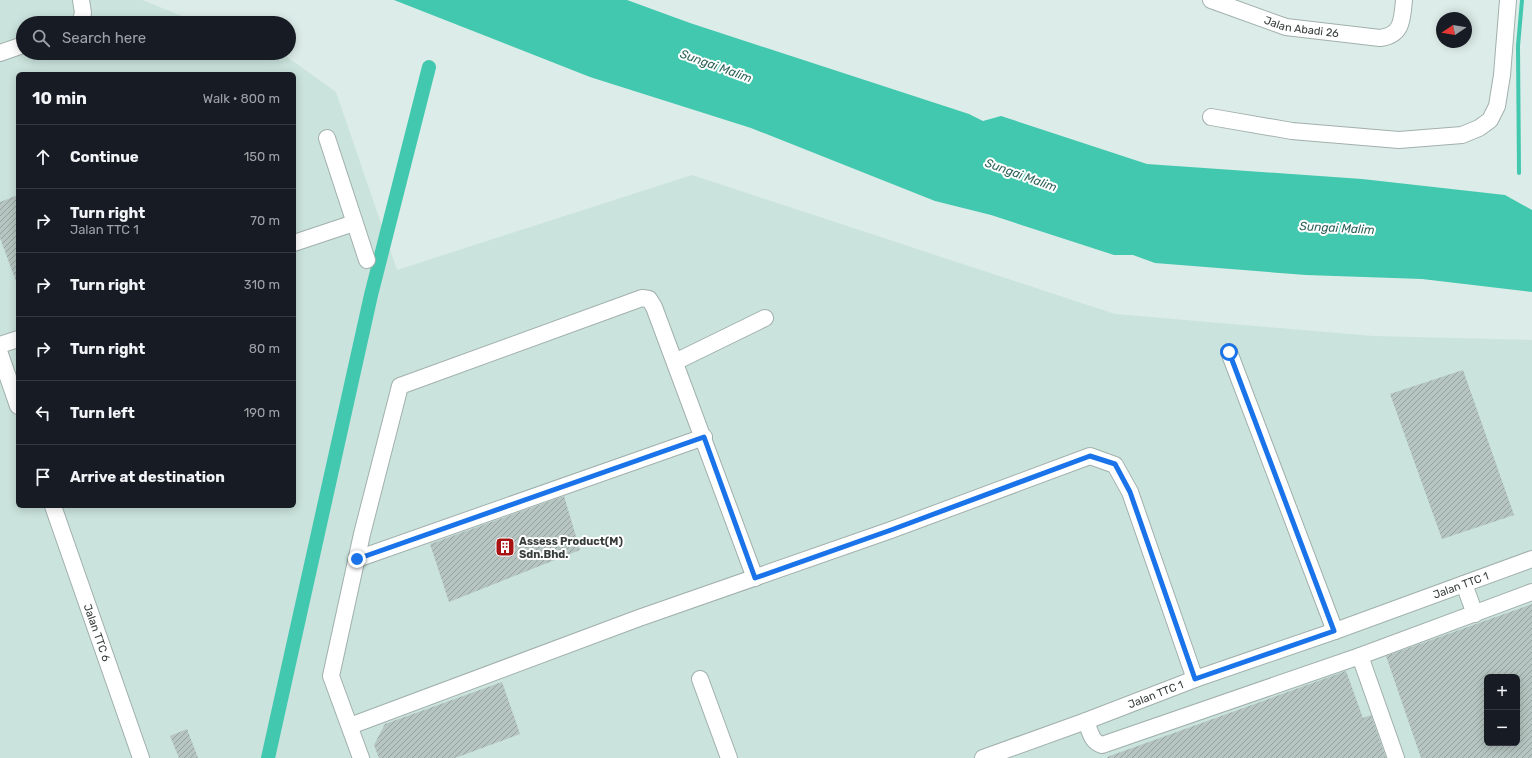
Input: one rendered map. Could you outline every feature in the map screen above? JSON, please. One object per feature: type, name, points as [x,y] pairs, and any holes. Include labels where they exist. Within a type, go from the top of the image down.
[{"type":"street","points":[[81,0],[82,16]]},
{"type":"street","name":"Jalan Abadi 26","points":[[1211,0],[1286,27],[1380,38],[1387,37],[1394,33],[1401,25],[1404,0]]},
{"type":"street","points":[[1211,117],[1292,131],[1399,140],[1462,135],[1479,128],[1490,120],[1497,106],[1502,74],[1508,0]]},
{"type":"street","points":[[0,53],[16,47]]},
{"type":"street","points":[[327,138],[367,260]]},
{"type":"street","points":[[296,242],[354,222]]},
{"type":"street","points":[[361,758],[331,676],[357,559],[400,386],[642,298],[649,299],[654,307],[704,437],[755,578]]},
{"type":"street","points":[[675,362],[765,318]]},
{"type":"street","points":[[0,345],[16,340]]},
{"type":"street","points":[[1229,352],[1334,631]]},
{"type":"street","points":[[0,354],[16,400]]},
{"type":"street","points":[[357,559],[704,437]]},
{"type":"street","points":[[350,726],[631,621],[891,530],[1090,456],[1115,464],[1130,492],[1195,679]]},
{"type":"street","name":"Jalan TTC 6","points":[[54,508],[142,758]]},
{"type":"street","name":"Jalan TTC 1","points":[[983,758],[1086,721],[1195,679],[1334,631],[1532,559]]},
{"type":"street","points":[[1464,584],[1475,614]]},
{"type":"street","points":[[1086,721],[1093,740],[1096,744],[1102,745],[1360,656],[1532,592]]},
{"type":"street","points":[[1360,656],[1396,758]]},
{"type":"street","points":[[700,679],[729,758]]},
{"type":"shaded area","points":[[0,0],[142,0],[182,16],[16,16],[16,60],[291,60],[336,92],[397,270],[692,175],[1115,314],[1373,336],[1532,340],[1532,758],[0,758]]},
{"type":"water","name":"Sungai Malim","points":[[394,0],[627,0],[690,23],[969,114],[983,121],[1001,116],[1147,164],[1362,179],[1505,195],[1532,210],[1532,292],[1422,279],[1306,275],[1155,263],[1133,255],[1114,255],[991,215],[935,201],[751,128],[590,77]]},
{"type":"building","points":[[16,196],[16,281],[0,238],[0,202]]},
{"type":"building","points":[[1463,370],[1514,515],[1442,539],[1390,394]]},
{"type":"building","name":"Assess Product(M) Sdn.Bhd.","points":[[564,496],[580,550],[449,602],[430,544]]},
{"type":"building","points":[[1532,604],[1532,758],[1421,758],[1386,656]]},
{"type":"building","points":[[1346,671],[1363,718],[1371,715],[1386,758],[1107,758],[1107,757]]},
{"type":"building","points":[[502,682],[520,734],[455,758],[379,758],[374,745],[385,724]]},
{"type":"building","points":[[187,729],[198,758],[179,758],[170,736]]},
{"type":"waterway","points":[[1519,173],[1518,46],[1522,0]]},
{"type":"waterway","points":[[268,758],[371,295],[429,67]]},
{"type":"place","name":"Assess Product(M) Sdn.Bhd.","points":[[505,547]]},
{"type":"route","points":[[357,559],[704,437],[755,578],[891,530],[1090,456],[1115,464],[1130,492],[1195,679],[1334,631],[1229,352]]}]
